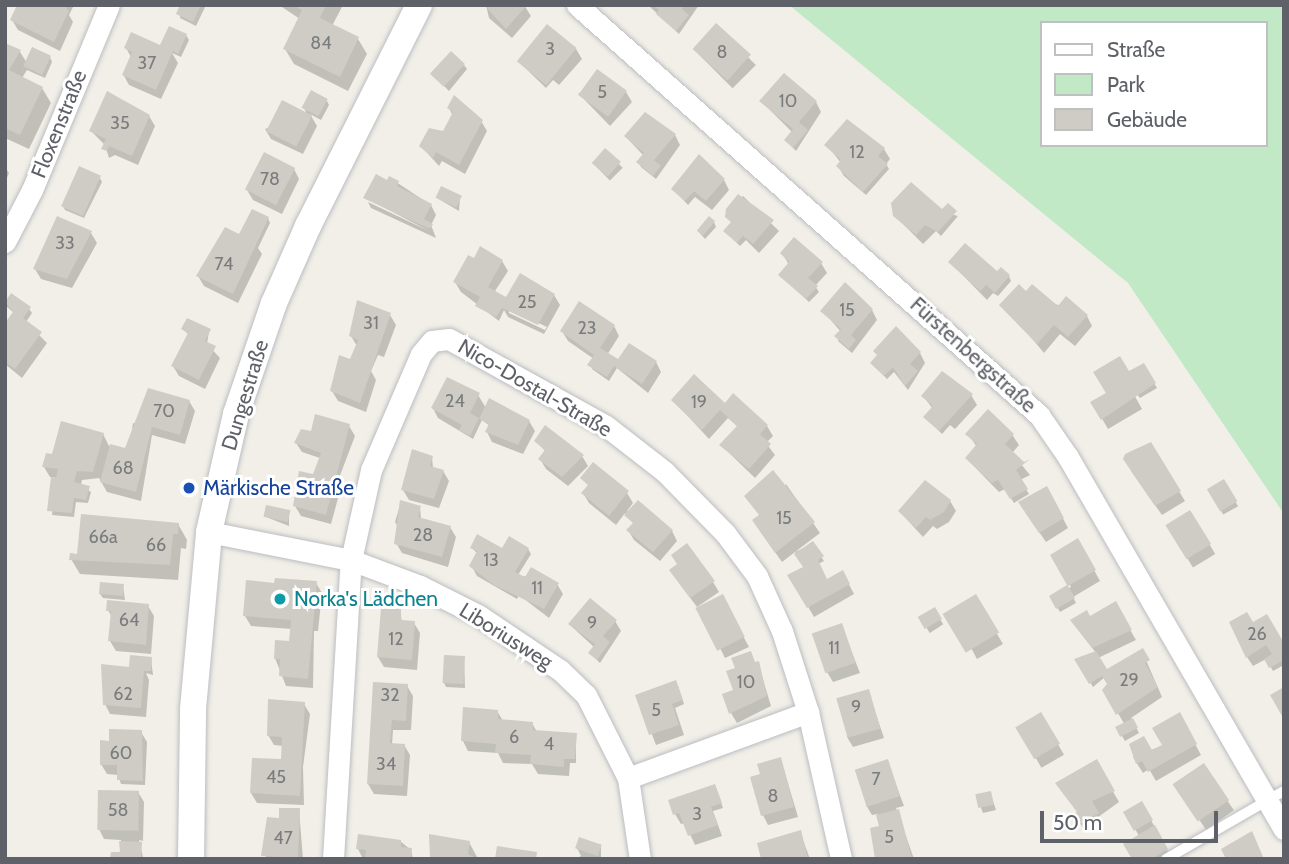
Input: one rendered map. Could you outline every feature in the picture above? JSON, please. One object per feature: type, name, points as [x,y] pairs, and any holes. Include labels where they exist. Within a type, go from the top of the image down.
[{"type":"street","name":"Floxenstraße","points":[[5,242],[32,190],[109,5]]},
{"type":"street","name":"Dungestraße","points":[[191,859],[192,709],[209,532],[236,414],[274,303],[419,5]]},
{"type":"street","name":"Fürstenbergstraße","points":[[577,5],[1039,415],[1068,457],[1276,796],[1284,830]]},
{"type":"street","name":"Nico-Dostal-Straße","points":[[333,859],[351,560],[371,470],[421,354],[432,341],[449,339],[606,426],[665,472],[725,533],[757,576],[782,631],[808,712],[841,859]]},
{"type":"street","name":"Liboriusweg","points":[[209,532],[351,560],[420,586],[478,615],[560,670],[586,695],[598,714],[628,778],[640,859]]},
{"type":"street","points":[[628,778],[808,712]]},
{"type":"lane","points":[[1166,859],[1276,796]]},
{"type":"green space","points":[[789,5],[1284,5],[1284,514],[1128,283]]},
{"type":"building","points":[[17,5],[64,5],[69,11],[54,42],[10,20]]},
{"type":"building","points":[[180,5],[201,5],[193,22],[176,14]]},
{"type":"building","points":[[293,5],[326,5],[320,18],[359,37],[340,77],[283,49],[302,10]]},
{"type":"building","points":[[484,5],[527,5],[506,29]]},
{"type":"building","points":[[653,5],[685,5],[682,9],[689,15],[676,31],[656,14],[659,10]]},
{"type":"building","points":[[716,23],[751,54],[728,80],[693,49]]},
{"type":"building","points":[[547,24],[577,48],[546,85],[517,61]]},
{"type":"building","points":[[169,26],[187,34],[178,54],[173,51],[156,90],[122,75],[132,52],[124,48],[131,32],[160,45]]},
{"type":"building","points":[[5,43],[21,50],[9,70],[43,87],[20,135],[5,128]]},
{"type":"building","points":[[32,47],[51,56],[42,75],[23,66]]},
{"type":"building","points":[[451,51],[465,64],[444,87],[430,74]]},
{"type":"building","points":[[597,69],[627,91],[608,117],[578,95]]},
{"type":"building","points":[[784,73],[817,101],[799,122],[808,130],[793,148],[784,140],[793,129],[759,101]]},
{"type":"building","points":[[311,90],[328,99],[318,117],[302,108]]},
{"type":"building","points":[[107,91],[150,115],[132,156],[109,146],[107,151],[101,149],[106,139],[89,131]]},
{"type":"building","points":[[454,95],[483,120],[459,165],[436,152],[433,158],[419,146],[429,128],[443,131],[453,112],[447,108]]},
{"type":"building","points":[[282,100],[312,115],[296,147],[266,131]]},
{"type":"building","points":[[645,112],[676,134],[654,160],[661,166],[653,176],[636,162],[644,153],[624,136]]},
{"type":"building","points":[[847,119],[885,148],[878,156],[888,164],[863,192],[836,166],[841,160],[824,145]]},
{"type":"building","points":[[605,148],[621,162],[608,177],[592,163]]},
{"type":"building","points":[[264,152],[295,168],[276,205],[245,189]]},
{"type":"building","points":[[699,154],[725,179],[706,201],[694,191],[685,201],[671,189]]},
{"type":"building","points":[[79,166],[101,176],[83,216],[61,206]]},
{"type":"building","points":[[376,174],[387,180],[389,176],[399,181],[397,186],[432,204],[424,219],[433,224],[430,229],[363,198]]},
{"type":"building","points":[[911,182],[942,209],[948,203],[957,211],[938,232],[925,225],[916,235],[893,216],[891,203]]},
{"type":"building","points":[[441,186],[462,196],[456,208],[436,198]]},
{"type":"building","points":[[738,194],[774,220],[753,244],[743,236],[737,243],[723,231],[731,222],[725,217],[726,209]]},
{"type":"building","points":[[252,209],[269,217],[233,294],[196,276],[225,227],[239,234]]},
{"type":"building","points":[[57,216],[92,231],[67,279],[33,269]]},
{"type":"building","points":[[709,216],[715,221],[703,236],[697,231]]},
{"type":"building","points":[[794,237],[823,262],[808,278],[818,286],[806,299],[778,275],[789,262],[780,253]]},
{"type":"building","points":[[965,243],[997,271],[1001,267],[1010,275],[995,293],[986,285],[980,291],[948,262]]},
{"type":"building","points":[[480,246],[503,260],[488,287],[506,297],[520,273],[555,294],[538,325],[502,308],[496,317],[475,306],[480,297],[453,282],[468,255],[474,258]]},
{"type":"building","points":[[845,282],[873,309],[851,335],[856,340],[849,349],[834,336],[841,329],[820,311]]},
{"type":"building","points":[[1019,284],[1026,291],[1032,284],[1058,306],[1066,296],[1088,315],[1068,337],[1054,325],[1037,344],[999,305]]},
{"type":"building","points":[[11,293],[31,307],[23,318],[42,332],[15,369],[5,362],[5,323],[13,312],[5,302]]},
{"type":"building","points":[[357,300],[391,313],[360,403],[330,391],[339,355],[350,359],[358,340],[349,336]]},
{"type":"building","points":[[579,301],[615,325],[600,348],[618,359],[629,343],[657,361],[642,384],[614,366],[607,377],[587,365],[594,355],[560,331]]},
{"type":"building","points":[[187,318],[211,329],[205,341],[216,346],[199,380],[171,366],[188,333],[181,329]]},
{"type":"building","points":[[896,326],[921,352],[910,364],[918,371],[905,386],[893,367],[884,376],[870,363],[877,355],[873,351]]},
{"type":"building","points":[[1120,356],[1129,371],[1144,363],[1156,383],[1101,420],[1090,402],[1106,393],[1093,372]]},
{"type":"building","points":[[942,371],[973,394],[939,431],[923,417],[933,406],[921,396]]},
{"type":"building","points":[[694,374],[725,403],[733,393],[768,425],[760,434],[771,444],[749,469],[719,445],[737,426],[720,410],[702,430],[671,400]]},
{"type":"building","points":[[447,377],[480,393],[470,413],[479,418],[470,436],[459,430],[462,425],[431,408]]},
{"type":"building","points":[[148,388],[190,400],[180,435],[152,427],[136,492],[100,482],[110,444],[125,448]]},
{"type":"building","points":[[489,398],[530,420],[518,445],[485,432],[489,424],[479,419]]},
{"type":"building","points":[[988,409],[1014,434],[1005,444],[1024,462],[1030,459],[1016,470],[1028,489],[1010,499],[998,480],[992,483],[965,458],[977,444],[965,434]]},
{"type":"building","points":[[315,414],[350,424],[326,515],[293,506],[299,471],[313,474],[321,453],[294,443],[301,429],[311,431]]},
{"type":"building","points":[[61,421],[104,433],[93,472],[77,471],[74,482],[90,486],[86,500],[74,498],[72,513],[47,511],[51,477],[56,478],[58,469],[42,467],[46,453],[52,454]]},
{"type":"building","points":[[545,425],[584,455],[562,477],[538,459],[545,450],[534,441]]},
{"type":"building","points":[[1151,442],[1181,491],[1155,506],[1123,459],[1125,454]]},
{"type":"building","points":[[412,449],[433,456],[430,466],[444,470],[434,499],[401,490]]},
{"type":"building","points":[[593,462],[629,491],[609,516],[581,493],[588,485],[580,478]]},
{"type":"building","points":[[773,470],[815,522],[775,553],[752,520],[759,515],[744,496]]},
{"type":"building","points":[[1224,479],[1237,501],[1220,512],[1207,489]]},
{"type":"building","points":[[925,480],[951,500],[944,512],[930,520],[926,517],[916,528],[898,511]]},
{"type":"building","points":[[1047,486],[1064,518],[1039,533],[1018,502]]},
{"type":"building","points":[[400,500],[421,506],[418,517],[451,526],[442,557],[394,544]]},
{"type":"building","points":[[638,500],[673,530],[653,552],[626,530],[633,523],[624,515]]},
{"type":"building","points":[[266,505],[290,510],[288,522],[264,517]]},
{"type":"building","points":[[1190,510],[1211,544],[1187,559],[1165,525]]},
{"type":"building","points":[[81,514],[179,523],[178,534],[173,534],[170,565],[69,560],[70,553],[77,554]]},
{"type":"building","points":[[477,534],[502,548],[509,536],[529,548],[515,572],[525,577],[531,567],[559,583],[544,609],[494,585],[469,566],[477,551],[470,548]]},
{"type":"building","points":[[1078,538],[1096,570],[1068,586],[1075,598],[1056,609],[1049,596],[1067,585],[1050,555]]},
{"type":"building","points":[[813,541],[824,556],[818,560],[827,579],[843,570],[850,584],[807,608],[787,575],[803,567],[794,554]]},
{"type":"building","points":[[687,543],[715,581],[690,598],[669,570],[677,564],[671,555]]},
{"type":"building","name":"Norka's Lädchen","points":[[275,578],[317,581],[308,679],[279,676],[280,659],[274,659],[275,640],[289,641],[291,620],[243,616],[246,580],[274,583]]},
{"type":"building","points":[[100,582],[124,584],[123,596],[99,594]]},
{"type":"building","points":[[723,594],[745,637],[717,651],[695,608]]},
{"type":"building","points":[[976,594],[999,633],[966,653],[943,614]]},
{"type":"building","points":[[590,598],[617,620],[603,636],[610,642],[597,660],[588,653],[595,644],[568,624]]},
{"type":"building","points":[[107,600],[149,604],[146,645],[108,641],[111,611],[106,611]]},
{"type":"building","points":[[1116,601],[1132,630],[1092,648],[1070,620],[1087,610],[1090,616]]},
{"type":"building","points":[[935,607],[942,619],[925,629],[918,617]]},
{"type":"building","points":[[381,608],[401,609],[401,620],[415,621],[412,660],[377,657]]},
{"type":"building","points":[[1247,612],[1253,622],[1267,614],[1284,643],[1284,660],[1269,668],[1264,659],[1272,654],[1266,645],[1246,658],[1229,622]]},
{"type":"building","points":[[842,623],[856,663],[825,673],[812,633]]},
{"type":"building","points":[[1143,648],[1150,660],[1145,663],[1158,687],[1116,715],[1102,690],[1107,684],[1102,676],[1089,684],[1074,659],[1096,651],[1107,669]]},
{"type":"building","points":[[751,651],[755,662],[759,661],[767,696],[729,714],[722,694],[733,690],[726,671],[735,668],[731,658]]},
{"type":"building","points":[[130,655],[152,657],[151,671],[144,671],[141,708],[103,705],[101,664],[129,667]]},
{"type":"building","points":[[444,655],[465,656],[464,684],[443,683]]},
{"type":"building","points":[[676,680],[683,700],[672,704],[679,725],[649,735],[635,695]]},
{"type":"building","points":[[373,682],[408,684],[406,721],[392,720],[390,743],[405,744],[403,786],[367,784]]},
{"type":"building","points":[[1284,687],[1284,715],[1282,716],[1270,695]]},
{"type":"building","points":[[869,689],[880,728],[848,738],[836,698]]},
{"type":"building","points":[[268,699],[305,702],[300,796],[250,793],[252,758],[281,759],[282,737],[267,736]]},
{"type":"building","points":[[463,707],[498,710],[498,719],[533,722],[533,730],[577,733],[575,759],[564,759],[564,767],[530,764],[531,755],[495,753],[496,744],[461,741]]},
{"type":"building","points":[[1041,712],[1060,744],[1034,759],[1015,727]]},
{"type":"building","points":[[1180,712],[1197,744],[1148,772],[1142,761],[1136,764],[1129,744],[1144,736],[1152,750],[1162,745],[1152,728]]},
{"type":"building","points":[[1133,718],[1138,728],[1120,737],[1115,727]]},
{"type":"building","points":[[109,729],[142,730],[143,781],[117,780],[117,765],[100,765],[100,740],[109,741]]},
{"type":"building","points":[[781,757],[794,807],[761,816],[750,777],[760,774],[757,764]]},
{"type":"building","points":[[888,759],[900,796],[867,807],[855,770]]},
{"type":"building","points":[[1097,759],[1115,791],[1092,801],[1099,813],[1079,825],[1073,814],[1077,812],[1055,783]]},
{"type":"building","points":[[1204,763],[1229,800],[1198,822],[1172,784]]},
{"type":"building","points":[[715,784],[722,803],[711,807],[718,825],[688,836],[679,813],[673,815],[668,800]]},
{"type":"building","points":[[98,790],[139,791],[138,831],[97,830]]},
{"type":"building","points":[[991,791],[994,805],[978,808],[975,794]]},
{"type":"building","points":[[1142,801],[1153,820],[1134,831],[1123,812]]},
{"type":"building","points":[[279,808],[300,808],[298,858],[261,856],[267,817],[279,818]]},
{"type":"building","points":[[899,809],[912,859],[875,859],[870,828],[879,826],[876,815]]},
{"type":"building","points":[[1155,825],[1168,849],[1153,859],[1132,859],[1123,844]]},
{"type":"building","points":[[801,830],[808,859],[761,859],[757,843]]},
{"type":"building","points":[[1252,831],[1264,859],[1226,859],[1221,849]]},
{"type":"building","points":[[358,834],[401,840],[401,847],[412,848],[411,859],[365,859],[366,850],[356,849]]},
{"type":"building","points":[[429,834],[470,841],[468,854],[478,859],[430,859]]},
{"type":"building","points":[[579,837],[602,845],[598,856],[575,848]]},
{"type":"building","points":[[119,841],[142,842],[141,859],[110,859],[111,852],[120,852]]},
{"type":"building","points":[[497,846],[537,852],[536,859],[495,859]]},
{"type":"place","name":"Märkische Straße","points":[[189,488]]},
{"type":"place","name":"Norka's Lädchen","points":[[280,599]]}]
